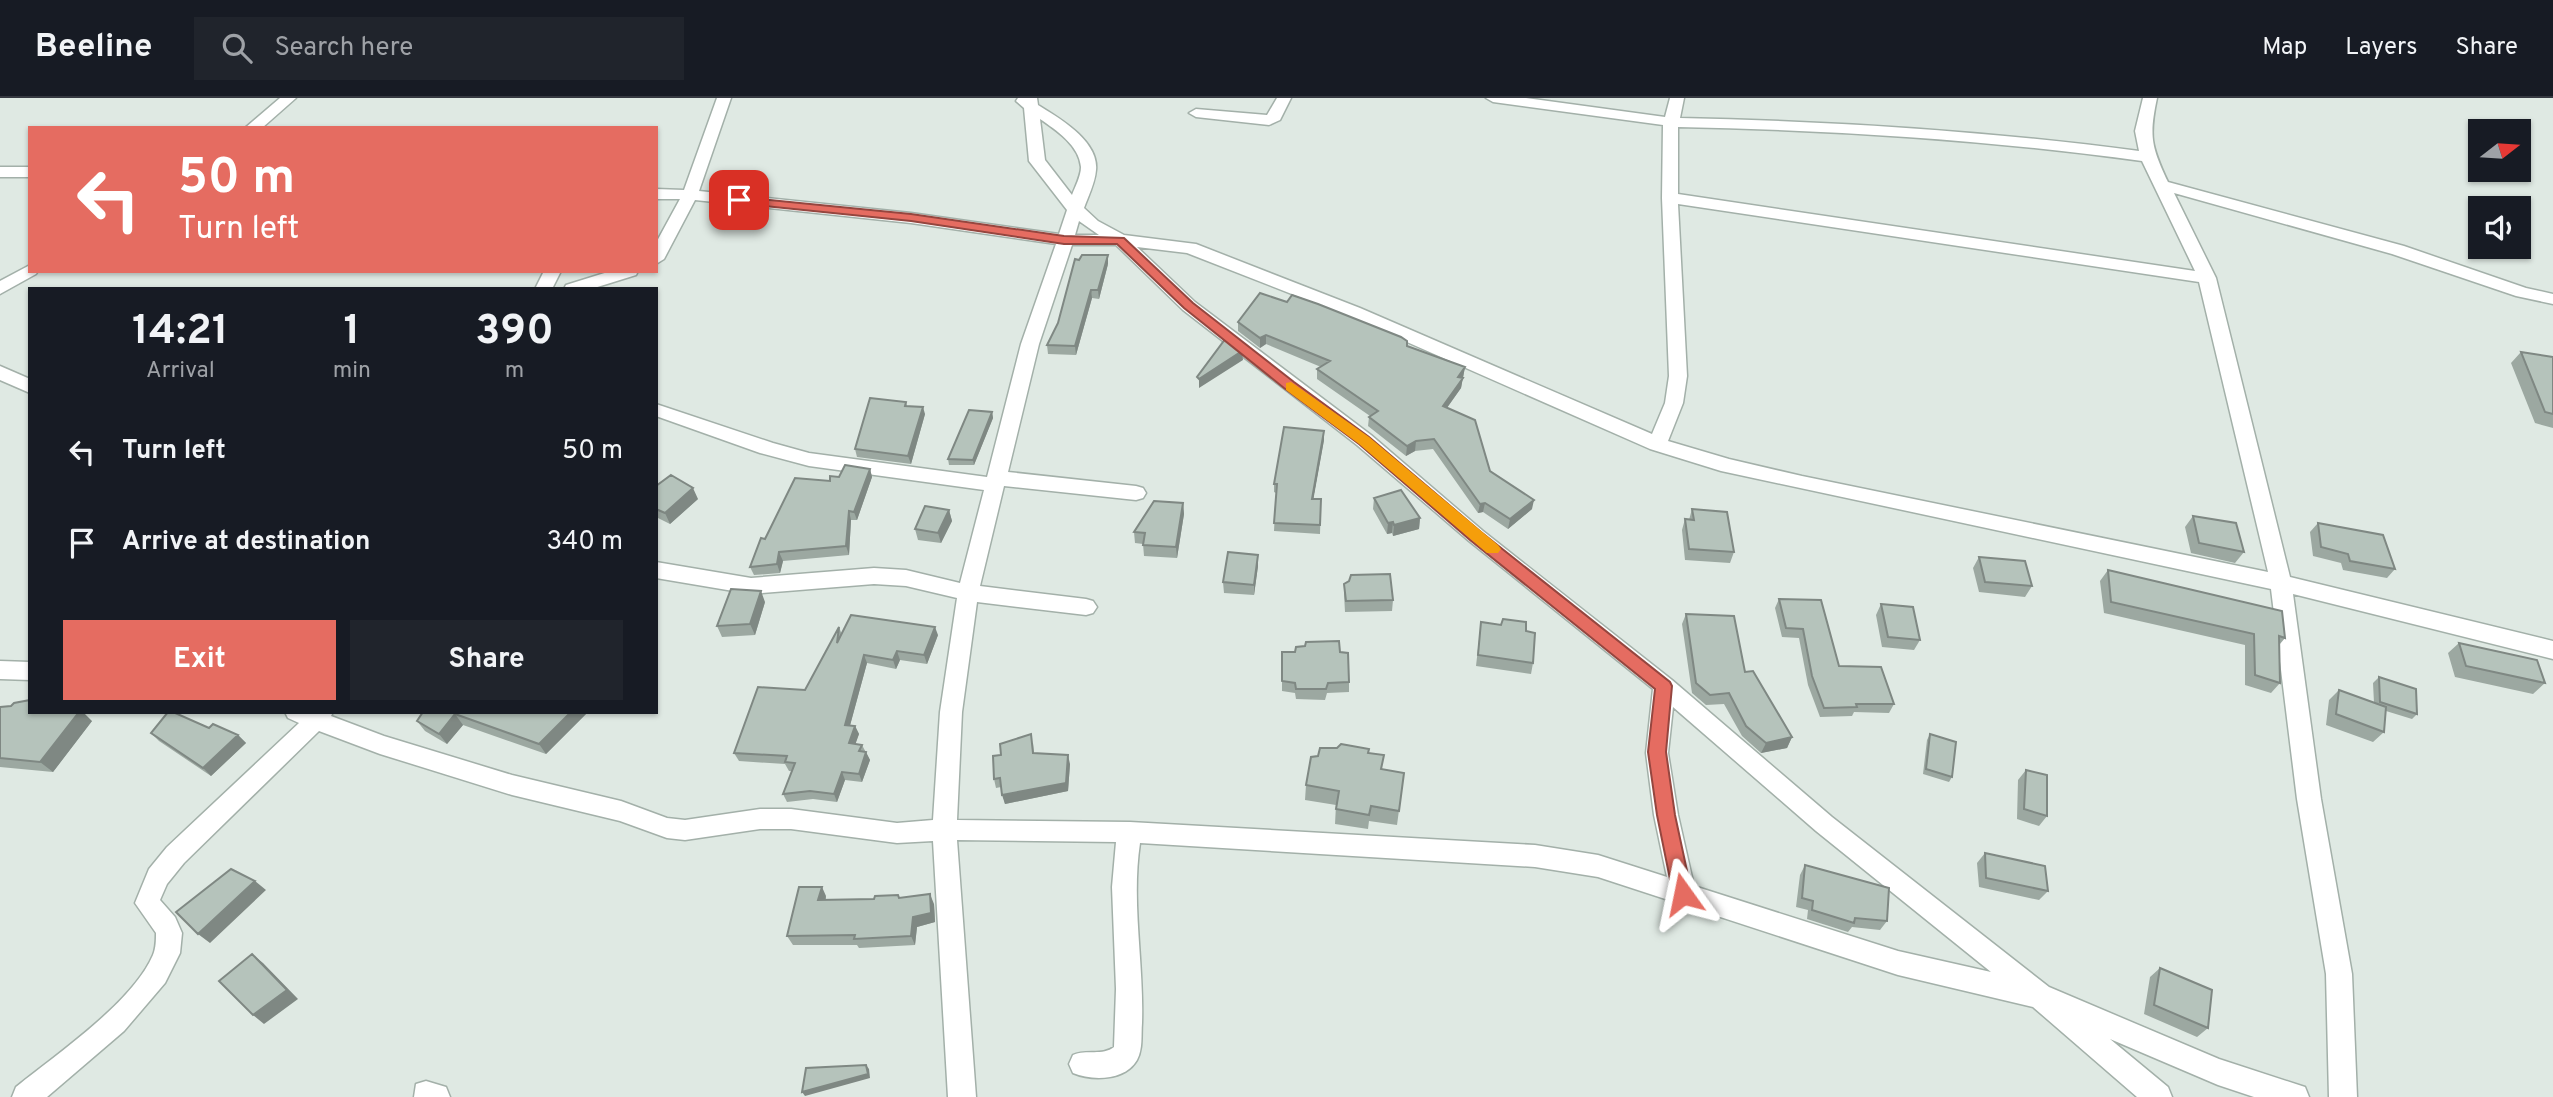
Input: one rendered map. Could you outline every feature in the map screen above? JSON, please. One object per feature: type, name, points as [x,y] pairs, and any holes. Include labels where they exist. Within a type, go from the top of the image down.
[{"type":"street","points":[[254,126],[289,98]]},
{"type":"street","points":[[658,255],[690,194],[724,98]]},
{"type":"street","points":[[1196,113],[1269,120],[1275,117],[1284,98]]},
{"type":"street","points":[[1493,98],[1671,122],[1795,125],[2037,142],[2148,157]]},
{"type":"street","points":[[1657,444],[1674,403],[1678,376],[1678,319],[1670,198],[1671,122],[1677,98]]},
{"type":"street","points":[[2150,98],[2143,131],[2148,157],[2207,278],[2281,583],[2309,799],[2339,974],[2343,1097]]},
{"type":"street","points":[[962,1097],[945,830],[950,727],[968,593],[1030,344],[1089,169],[1088,158],[1071,134],[1026,101]]},
{"type":"street","points":[[1026,101],[1037,161],[1074,208],[1092,224],[1120,240],[1189,306],[1364,440],[1476,536],[1664,686],[1824,824],[2040,996],[2158,1097]]},
{"type":"street","points":[[0,172],[28,172]]},
{"type":"street","points":[[2162,184],[2398,250],[2522,292],[2553,299]]},
{"type":"street","points":[[658,194],[690,194],[911,218],[1064,240],[1120,240],[1191,248],[1259,273],[1657,444],[1728,466],[2281,583],[2553,650]]},
{"type":"street","points":[[1670,198],[2207,278]]},
{"type":"street","points":[[0,289],[28,271]]},
{"type":"street","points":[[578,287],[624,273]]},
{"type":"street","points":[[0,372],[28,386]]},
{"type":"street","points":[[658,411],[719,429],[780,453],[812,460],[996,481],[1136,493]]},
{"type":"street","points":[[658,570],[751,586],[874,576],[906,578],[968,593],[1086,607]]},
{"type":"street","points":[[0,670],[28,671]]},
{"type":"street","points":[[1664,686],[1657,752],[1666,815],[1683,894]]},
{"type":"street","points":[[26,1097],[114,1021],[152,984],[169,956],[169,932],[147,903],[151,887],[169,860],[311,715],[380,744],[512,785],[621,811],[667,828],[685,830],[760,818],[791,819],[897,833],[1037,829],[1130,832],[1535,856],[1598,866],[1898,963],[2040,996],[2218,1072],[2295,1097]]},
{"type":"street","points":[[1082,1065],[1110,1065],[1122,1060],[1128,1051],[1129,982],[1123,897],[1124,863],[1130,832]]},
{"type":"building","points":[[1082,255],[1108,255],[1098,290],[1091,290],[1075,346],[1047,345],[1058,323],[1075,259],[1079,260]]},
{"type":"building","points":[[1260,293],[1287,302],[1292,295],[1318,304],[1401,337],[1407,341],[1407,346],[1465,367],[1458,377],[1463,378],[1443,406],[1475,420],[1490,471],[1534,500],[1510,519],[1485,503],[1480,504],[1434,439],[1416,441],[1407,446],[1369,417],[1378,411],[1317,369],[1330,361],[1266,335],[1260,338],[1238,322]]},
{"type":"building","points":[[1226,338],[1242,351],[1199,379],[1197,377]]},
{"type":"building","points":[[2521,352],[2553,357],[2553,414],[2545,412]]},
{"type":"building","points":[[870,398],[923,407],[908,456],[855,449]]},
{"type":"building","points":[[969,410],[992,412],[973,460],[948,459]]},
{"type":"building","points":[[1284,427],[1324,431],[1312,499],[1321,499],[1320,525],[1274,523],[1277,484],[1274,484]]},
{"type":"building","points":[[845,465],[870,469],[854,512],[849,511],[846,546],[779,552],[777,564],[750,567],[761,538],[765,539],[795,478],[830,481],[830,476],[839,477]]},
{"type":"building","points":[[671,475],[693,488],[665,513],[658,510],[658,485]]},
{"type":"building","points":[[1401,490],[1420,518],[1394,525],[1393,522],[1388,523],[1374,498]]},
{"type":"building","points":[[1154,501],[1183,503],[1176,547],[1143,545],[1145,533],[1134,532]]},
{"type":"building","points":[[925,506],[949,510],[938,533],[915,529]]},
{"type":"building","points":[[1692,509],[1727,512],[1734,552],[1689,549],[1685,519],[1694,520]]},
{"type":"building","points":[[2193,516],[2236,523],[2244,552],[2199,543]]},
{"type":"building","points":[[2318,523],[2383,535],[2395,569],[2350,561],[2348,554],[2321,547]]},
{"type":"building","points":[[1228,552],[1258,555],[1254,585],[1223,582]]},
{"type":"building","points":[[1979,557],[2025,561],[2032,586],[1985,582]]},
{"type":"building","points":[[2108,570],[2282,611],[2285,638],[2279,636],[2280,683],[2255,675],[2254,634],[2111,602]]},
{"type":"building","points":[[1390,574],[1393,600],[1346,601],[1344,584],[1349,581],[1351,575]]},
{"type":"building","points":[[731,589],[761,591],[750,624],[717,626]]},
{"type":"building","points":[[1779,599],[1821,600],[1839,666],[1881,667],[1894,704],[1856,704],[1857,707],[1824,708],[1812,676],[1803,629],[1786,628]]},
{"type":"building","points":[[1881,604],[1913,607],[1920,640],[1888,637]]},
{"type":"building","points":[[1686,614],[1734,616],[1745,672],[1753,671],[1792,737],[1766,743],[1746,726],[1729,693],[1710,695],[1696,683]]},
{"type":"building","points":[[851,615],[935,627],[924,655],[897,651],[893,660],[864,655],[845,725],[855,726],[849,743],[862,745],[859,751],[866,752],[859,774],[842,772],[834,794],[810,791],[783,794],[795,763],[785,762],[787,756],[734,753],[758,687],[805,690],[839,627],[837,643]]},
{"type":"building","points":[[1503,619],[1526,622],[1526,631],[1535,633],[1533,663],[1478,655],[1481,622],[1501,625]]},
{"type":"building","points":[[1339,641],[1340,652],[1348,653],[1349,682],[1328,683],[1326,689],[1296,689],[1295,683],[1282,681],[1282,652],[1295,652],[1296,647],[1305,646],[1306,642]]},
{"type":"building","points":[[2459,643],[2537,660],[2545,683],[2466,666]]},
{"type":"building","points":[[2379,677],[2416,689],[2417,714],[2380,702]]},
{"type":"building","points":[[2339,690],[2386,707],[2384,732],[2336,714]]},
{"type":"building","points":[[28,700],[28,714],[77,714],[40,762],[0,758],[0,707]]},
{"type":"building","points":[[166,714],[178,714],[209,728],[213,724],[238,735],[203,768],[151,733]]},
{"type":"building","points":[[422,714],[455,714],[439,734],[417,721]]},
{"type":"building","points":[[455,714],[569,714],[539,744]]},
{"type":"building","points":[[1031,734],[1033,753],[1068,755],[1066,783],[1002,795],[1000,778],[994,779],[993,756],[1001,755],[1000,744]]},
{"type":"building","points":[[1930,734],[1956,742],[1952,777],[1926,769]]},
{"type":"building","points":[[1341,744],[1384,755],[1381,769],[1404,773],[1399,811],[1371,806],[1369,815],[1336,809],[1339,791],[1306,785],[1311,757],[1318,756],[1320,748],[1337,748]]},
{"type":"building","points":[[2026,770],[2047,775],[2047,816],[2024,809]]},
{"type":"building","points":[[1985,853],[2045,866],[2048,891],[1986,878]]},
{"type":"building","points":[[1805,865],[1889,888],[1887,921],[1855,918],[1854,923],[1812,910],[1813,901],[1802,898]]},
{"type":"building","points":[[231,869],[255,881],[198,934],[176,912]]},
{"type":"building","points":[[799,887],[822,887],[818,900],[874,899],[875,896],[898,895],[899,898],[930,894],[931,913],[913,917],[911,936],[854,939],[855,935],[787,936]]},
{"type":"building","points":[[252,954],[287,990],[253,1015],[219,981]]},
{"type":"building","points":[[2160,968],[2212,990],[2208,1028],[2154,1005]]},
{"type":"building","points":[[866,1065],[868,1074],[802,1092],[806,1068]]},
{"type":"slow traffic","points":[[1291,387],[1364,440],[1493,549]]},
{"type":"route","points":[[739,200],[911,218],[1064,240],[1120,240],[1189,306],[1364,440],[1476,536],[1664,686],[1657,752],[1666,815],[1683,894]]}]
